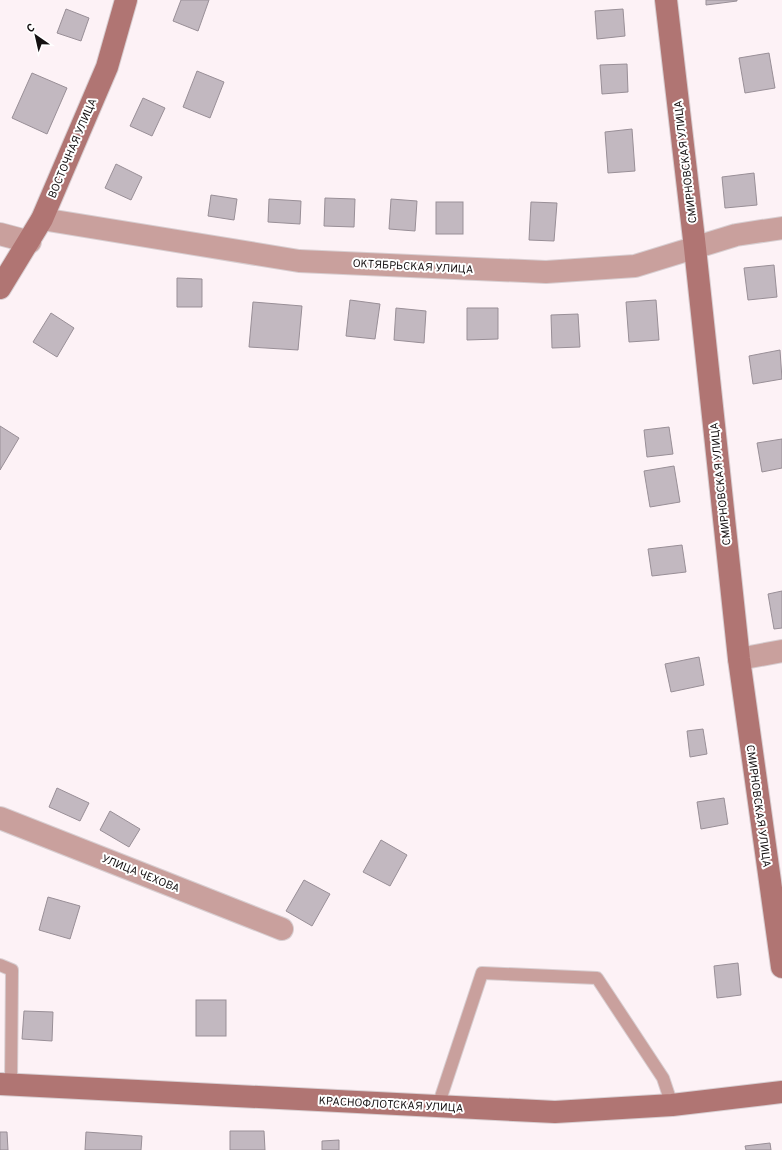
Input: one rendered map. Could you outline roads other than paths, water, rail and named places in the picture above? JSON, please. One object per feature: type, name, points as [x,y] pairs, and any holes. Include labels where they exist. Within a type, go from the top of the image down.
[{"type":"street","name":"ВОСТОЧНАЯ УЛИЦА","points":[[0,288],[30,242],[42,219],[107,67],[126,0]]},
{"type":"street","name":"СМИРНОВСКАЯ УЛИЦА","points":[[666,0],[695,248],[739,660],[782,968]]},
{"type":"street","name":"ОКТЯБРЬСКАЯ УЛИЦА","points":[[42,219],[299,261],[546,272],[635,266],[736,234],[782,228]]},
{"type":"street","points":[[0,234],[30,242]]},
{"type":"street","points":[[739,660],[782,651]]},
{"type":"street","name":"УЛИЦА ЧЕХОВА","points":[[0,818],[282,929]]},
{"type":"street","name":"КРАСНОФЛОТСКАЯ УЛИЦА","points":[[5,1084],[555,1112],[672,1105],[782,1092]]},
{"type":"lane","points":[[0,965],[12,970],[5,1084]]},
{"type":"lane","points":[[438,1106],[482,973],[597,978],[663,1078],[672,1105]]}]
